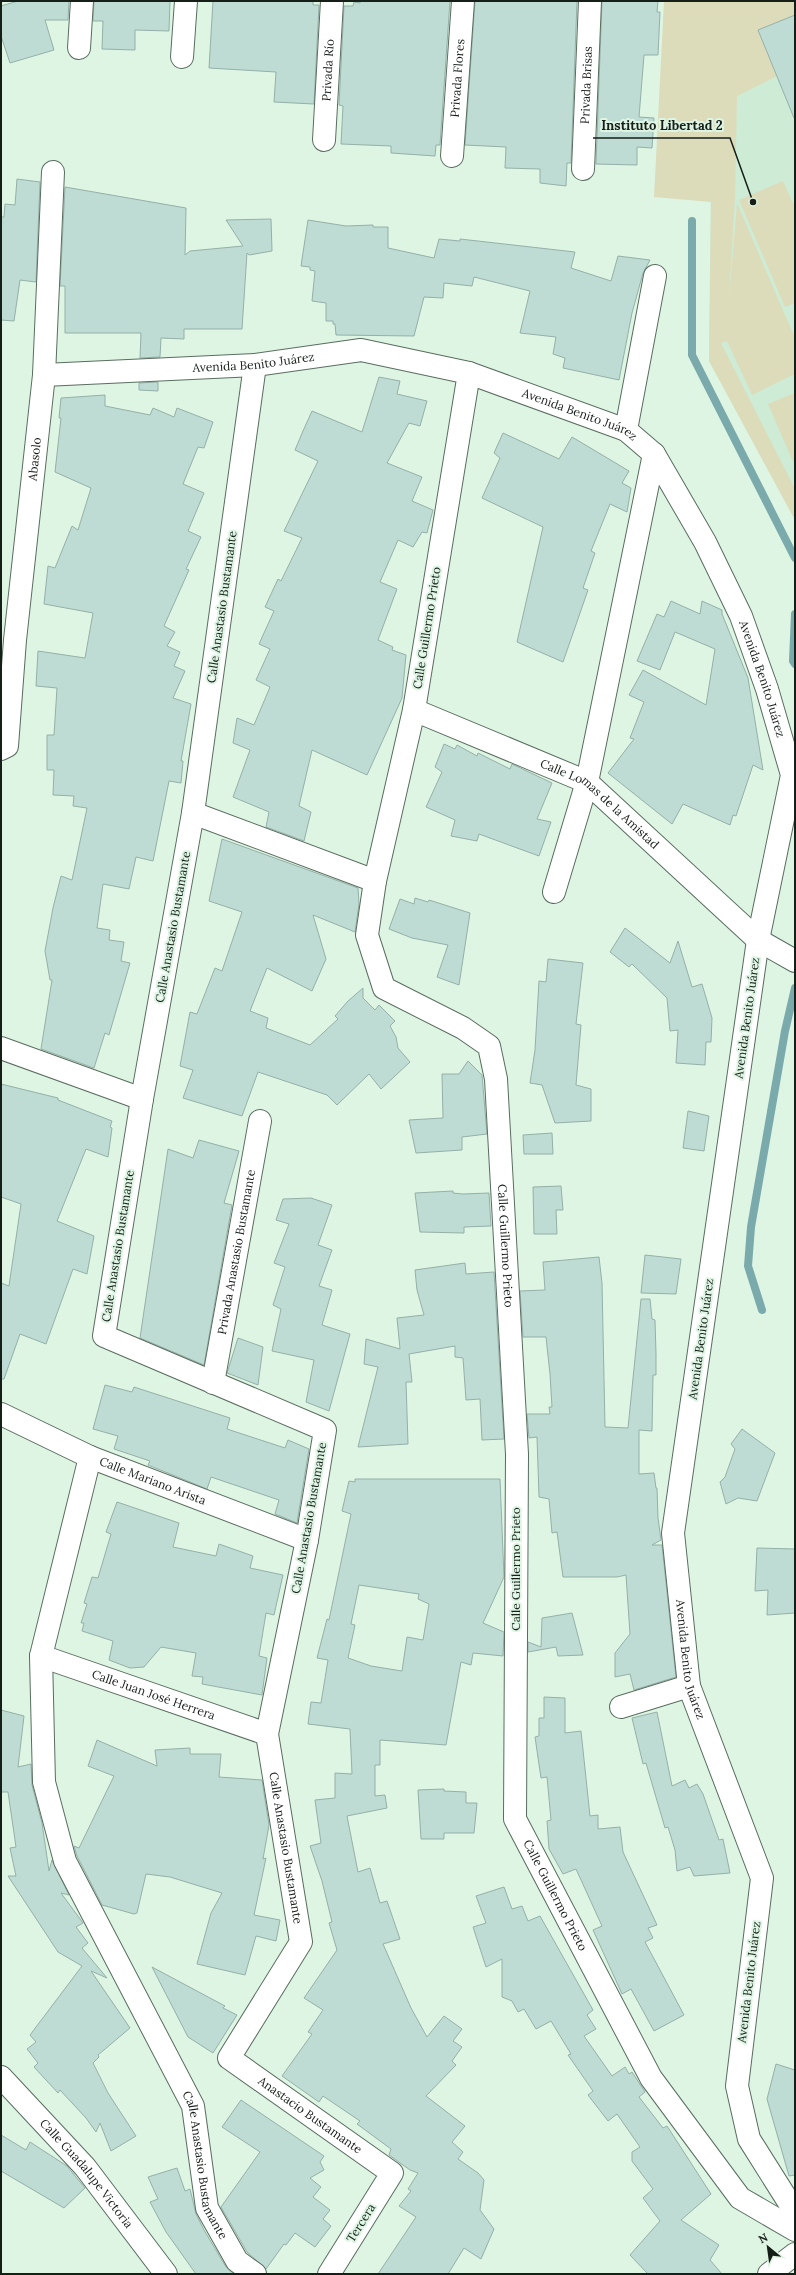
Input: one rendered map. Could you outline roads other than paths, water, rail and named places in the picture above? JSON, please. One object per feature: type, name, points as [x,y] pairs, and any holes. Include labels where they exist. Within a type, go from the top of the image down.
[{"type":"street","points":[[79,48],[82,1]]},
{"type":"street","points":[[182,56],[186,1]]},
{"type":"street","name":"Privada Río","points":[[324,140],[332,1]]},
{"type":"street","name":"Privada Flores","points":[[452,156],[463,1]]},
{"type":"street","name":"Privada Brisas","points":[[583,169],[590,1]]},
{"type":"street","name":"Abasolo","points":[[4,748],[44,375],[54,172]]},
{"type":"street","points":[[626,430],[655,276]]},
{"type":"street","name":"Avenida Benito Juárez","points":[[44,375],[255,365],[361,350],[469,374],[626,430],[654,454],[705,542],[741,616],[767,689],[792,775],[758,940],[673,1533],[689,1686],[762,1878],[737,2086],[749,2139],[795,2212]]},
{"type":"street","name":"Calle Anastasio Bustamante","points":[[229,2058],[301,1942],[267,1734],[307,1540],[325,1430],[104,1336],[142,1099],[193,813],[255,365]]},
{"type":"street","name":"Calle Guillermo Prieto","points":[[469,374],[414,710],[375,881],[367,935],[384,988],[463,1028],[489,1046],[496,1079],[517,1454],[515,1819],[651,2078],[740,2198],[795,2230]]},
{"type":"street","points":[[554,892],[587,782],[654,454]]},
{"type":"street","points":[[1,658],[15,640]]},
{"type":"street","name":"Calle Lomas de la Amistad","points":[[414,710],[587,782],[758,940],[789,958]]},
{"type":"street","points":[[193,813],[375,881]]},
{"type":"street","points":[[1,1048],[142,1099]]},
{"type":"street","name":"Privada Anastasio Bustamante","points":[[213,1383],[260,1121]]},
{"type":"street","name":"Calle Mariano Arista","points":[[1,1414],[90,1457],[307,1540]]},
{"type":"street","name":"Calle Anastasio Bustamante","points":[[90,1457],[41,1656],[44,1782],[65,1861],[193,2106],[207,2208],[238,2261],[255,2274]]},
{"type":"street","name":"Calle Juan José Herrera","points":[[41,1656],[267,1734]]},
{"type":"street","points":[[621,1707],[689,1686]]},
{"type":"street","name":"Anastacio Bustamante","points":[[229,2058],[392,2173]]},
{"type":"street","name":"Calle Guadalupe Victoria","points":[[1,2077],[85,2167],[166,2274]]},
{"type":"street","name":"Tercera","points":[[329,2274],[392,2173]]},
{"type":"street","points":[[769,2274],[795,2254]]},
{"type":"waterway","points":[[692,221],[692,355],[795,558]]},
{"type":"waterway","points":[[795,614],[793,661],[795,664]]},
{"type":"waterway","points":[[762,1310],[748,1266],[751,1227],[785,1031],[795,988]]},
{"type":"place","name":"Instituto Libertad 2","points":[[753,202]]}]
